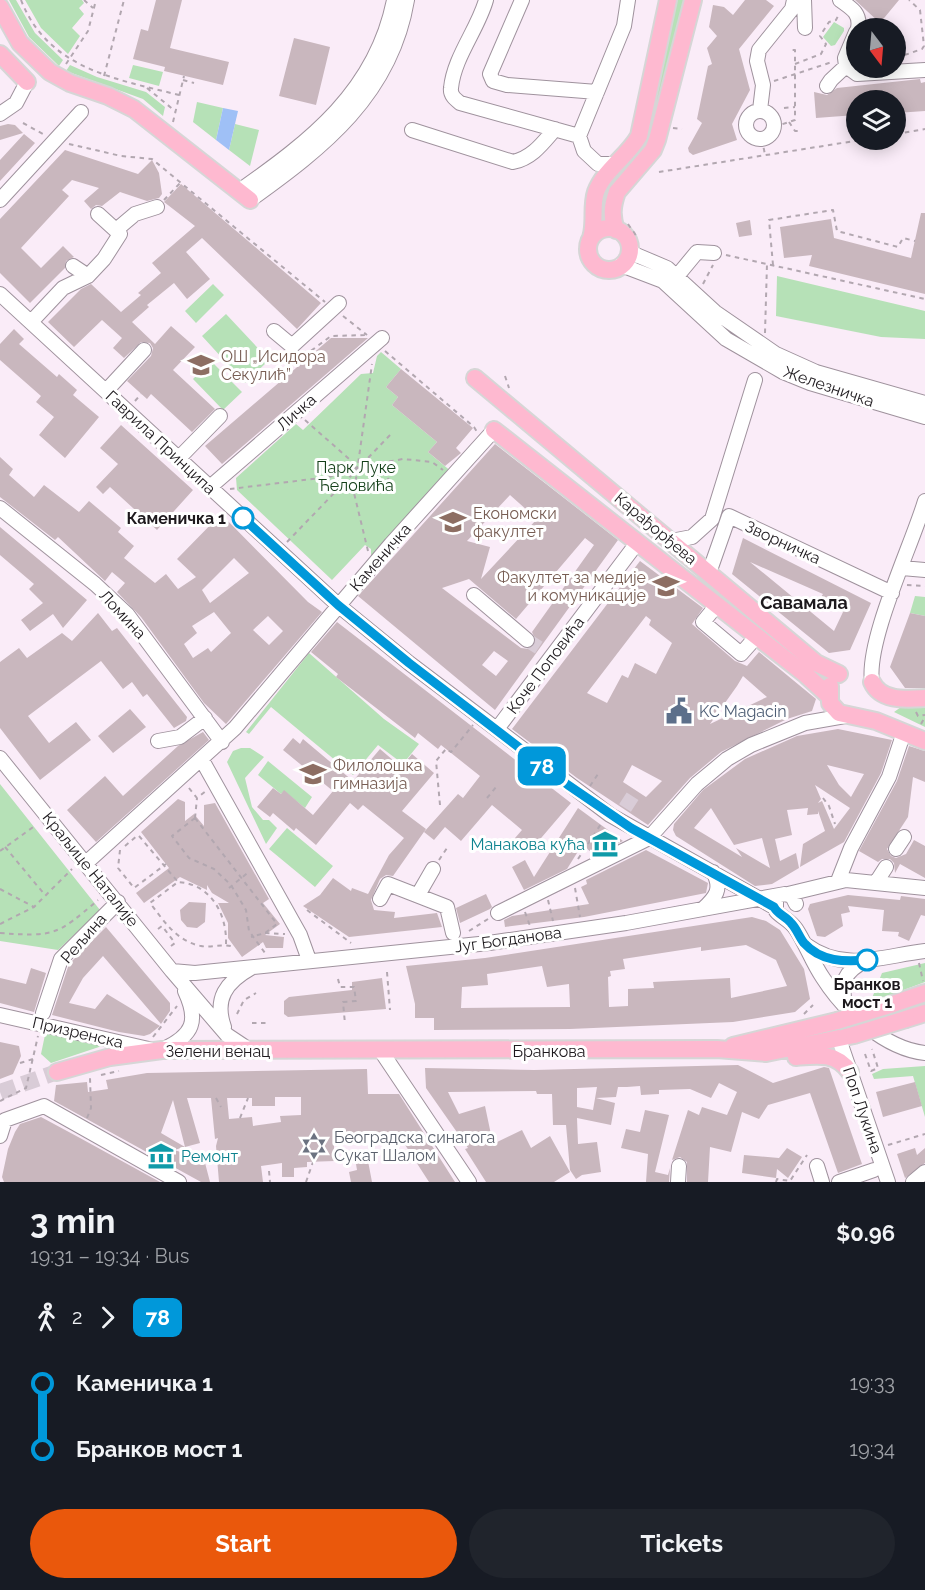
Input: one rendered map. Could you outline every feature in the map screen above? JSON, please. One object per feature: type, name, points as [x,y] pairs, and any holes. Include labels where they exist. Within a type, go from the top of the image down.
[{"type":"main road","points":[[591,238],[603,229],[616,230],[624,235],[629,248],[626,259],[621,265],[607,269],[593,262],[588,249],[596,192],[616,164],[633,147],[644,120],[668,0]]},
{"type":"main road","points":[[616,230],[613,220],[614,200],[625,180],[652,150],[662,129],[693,0]]},
{"type":"main road","points":[[0,7],[20,44],[50,72],[70,83],[123,103],[167,129],[245,196]]},
{"type":"main road","points":[[0,54],[27,82]]},
{"type":"main road","name":"Карађорђева","points":[[475,378],[816,663],[843,673],[832,682],[829,696]]},
{"type":"main road","name":"Карађорђева","points":[[482,437],[637,543],[757,636],[829,696],[834,709],[850,717]]},
{"type":"main road","points":[[874,685],[892,697],[925,698]]},
{"type":"main road","points":[[850,717],[910,727],[924,725]]},
{"type":"main road","name":"Бранкова","points":[[717,1049],[837,1021],[892,1004],[924,987]]},
{"type":"main road","name":"Бранкова","points":[[381,1052],[717,1049],[766,1053],[846,1037],[925,1013]]},
{"type":"main road","name":"Зелени венац","points":[[57,1072],[110,1057],[155,1048],[381,1052]]},
{"type":"main road","points":[[766,1053],[786,1057],[831,1057],[844,1064],[850,1071]]},
{"type":"street","points":[[245,196],[329,121],[350,96],[371,63],[394,0]]},
{"type":"street","points":[[245,196],[319,149],[361,105],[381,74],[395,43],[407,0]]},
{"type":"street","points":[[486,0],[460,60],[450,90],[453,97],[460,103],[579,136]]},
{"type":"street","points":[[522,0],[490,74],[493,81],[507,85],[597,92]]},
{"type":"street","points":[[616,164],[598,164],[584,151],[579,136],[624,26],[628,0]]},
{"type":"street","points":[[760,110],[768,113],[773,119],[774,127],[770,135],[762,139],[748,133],[746,126],[748,118],[760,110],[763,85],[757,61],[759,50],[792,9],[794,0]]},
{"type":"street","points":[[804,0],[805,28]]},
{"type":"street","points":[[840,5],[854,9],[859,18]]},
{"type":"street","points":[[827,86],[846,62]]},
{"type":"street","points":[[906,71],[925,70]]},
{"type":"street","points":[[0,114],[16,103],[27,82]]},
{"type":"street","points":[[0,200],[81,112]]},
{"type":"street","points":[[412,130],[513,162],[524,159],[534,152],[555,129]]},
{"type":"street","points":[[117,230],[135,214],[157,207]]},
{"type":"street","points":[[31,322],[63,288],[88,276],[116,242],[120,234],[98,214]]},
{"type":"street","name":"Железничка","points":[[629,248],[634,254],[657,262],[683,280],[715,312],[765,348],[816,372],[925,403]]},
{"type":"street","points":[[683,280],[689,259],[697,252],[716,253]]},
{"type":"street","name":"Железничка","points":[[621,265],[663,281],[726,339],[783,372],[810,383],[925,417]]},
{"type":"street","points":[[73,266],[88,276]]},
{"type":"street","name":"Гаврила Принципа","points":[[0,294],[278,551],[338,605],[409,663],[568,785],[649,838],[760,900]]},
{"type":"street","points":[[274,332],[292,346],[336,306]]},
{"type":"street","name":"Личка","points":[[214,490],[376,340]]},
{"type":"street","points":[[106,391],[144,350]]},
{"type":"street","points":[[671,541],[692,537],[712,519],[755,380]]},
{"type":"street","points":[[178,458],[220,416]]},
{"type":"street","points":[[455,461],[458,463],[482,437]]},
{"type":"street","name":"Каменичка","points":[[222,742],[338,605],[453,476],[482,437]]},
{"type":"street","points":[[874,685],[873,659],[886,608],[925,501]]},
{"type":"street","name":"Ломина","points":[[0,508],[120,607],[143,634],[222,742]]},
{"type":"street","name":"Зворничка","points":[[709,573],[729,516],[894,589]]},
{"type":"street","name":"Коче Поповића","points":[[497,729],[546,653],[637,543]]},
{"type":"street","points":[[902,568],[925,570]]},
{"type":"street","points":[[474,595],[527,640]]},
{"type":"street","points":[[717,605],[703,622],[741,654],[757,636]]},
{"type":"street","points":[[492,916],[649,838],[697,784],[737,753],[767,737],[805,723],[850,717]]},
{"type":"street","points":[[158,741],[180,737],[205,718]]},
{"type":"street","points":[[838,881],[852,848],[892,778],[910,727]]},
{"type":"street","points":[[86,864],[222,742]]},
{"type":"street","name":"Краљице Наталије","points":[[0,758],[227,1035],[250,1051]]},
{"type":"street","points":[[202,760],[300,935],[309,960]]},
{"type":"street","points":[[896,849],[904,837]]},
{"type":"street","points":[[877,881],[886,867]]},
{"type":"street","points":[[418,896],[433,869]]},
{"type":"street","points":[[702,909],[718,892],[719,886],[713,872]]},
{"type":"street","points":[[787,908],[807,890],[838,881],[877,881],[925,888]]},
{"type":"street","points":[[380,899],[388,884],[447,908],[453,933]]},
{"type":"street","points":[[760,900],[787,908],[823,978],[846,1005],[887,1040],[904,1049],[925,1053]]},
{"type":"street","name":"Југ Богданова","points":[[177,976],[309,960],[489,943],[760,900]]},
{"type":"street","name":"Рељина","points":[[41,1022],[61,959],[118,902]]},
{"type":"street","points":[[804,944],[828,958],[847,961],[922,956]]},
{"type":"street","points":[[846,1005],[842,986],[844,979],[852,969],[867,960]]},
{"type":"street","name":"Југ Богданова","points":[[227,1035],[220,1014],[221,996],[231,982],[255,966]]},
{"type":"street","name":"Краљице Наталије","points":[[155,1048],[182,1039],[192,1024],[192,1007],[177,976]]},
{"type":"street","name":"Призренска","points":[[0,1016],[41,1022],[155,1048]]},
{"type":"street","name":"Поп Лукина","points":[[846,1037],[850,1071],[888,1182]]},
{"type":"street","points":[[381,1052],[469,1182]]},
{"type":"street","points":[[0,1136],[5,1120],[44,1107],[179,1182]]},
{"type":"street","points":[[678,1182],[679,1166]]},
{"type":"street","points":[[817,1166],[822,1182]]},
{"type":"street","points":[[839,1182],[873,1170]]},
{"type":"street","points":[[913,1182],[925,1172]]},
{"type":"path","points":[[21,0],[38,30],[69,59],[104,76],[179,95]]},
{"type":"path","points":[[84,0],[93,9]]},
{"type":"path","points":[[65,66],[88,31],[96,0]]},
{"type":"path","points":[[104,76],[124,0]]},
{"type":"path","points":[[906,55],[922,50],[924,46],[920,10],[909,0]]},
{"type":"path","points":[[795,64],[821,54],[826,44],[820,36],[829,22],[836,20],[840,5]]},
{"type":"path","points":[[774,127],[795,120],[795,50],[792,50]]},
{"type":"path","points":[[763,85],[795,74],[846,62]]},
{"type":"path","points":[[167,129],[175,111],[184,76]]},
{"type":"path","points":[[183,80],[194,83]]},
{"type":"path","points":[[145,86],[175,111]]},
{"type":"path","points":[[784,108],[795,107]]},
{"type":"path","points":[[789,122],[795,131],[801,131]]},
{"type":"path","points":[[23,123],[45,135]]},
{"type":"path","points":[[906,132],[925,129]]},
{"type":"path","points":[[762,139],[765,155]]},
{"type":"path","points":[[659,172],[846,142]]},
{"type":"path","points":[[66,143],[121,156],[152,159],[336,306],[474,427],[482,437]]},
{"type":"path","points":[[157,207],[181,182]]},
{"type":"path","points":[[773,266],[769,220],[833,210],[837,231],[898,247],[903,238],[915,242]]},
{"type":"path","points":[[683,280],[702,285],[716,253],[925,299]]},
{"type":"path","points":[[765,348],[766,264]]},
{"type":"path","points":[[304,356],[331,336],[376,340]]},
{"type":"path","points":[[365,574],[369,547],[354,493],[376,340]]},
{"type":"path","points":[[131,405],[141,394]]},
{"type":"path","points":[[296,412],[358,467],[378,468],[390,481]]},
{"type":"path","points":[[278,551],[393,432]]},
{"type":"path","points":[[214,490],[329,477],[358,467],[417,459],[432,462],[453,476]]},
{"type":"path","points":[[894,589],[925,585]]},
{"type":"path","points":[[910,727],[924,725],[918,716]]},
{"type":"path","points":[[440,805],[436,761],[446,749],[451,752],[472,725]]},
{"type":"path","points":[[589,787],[598,774]]},
{"type":"path","points":[[187,786],[197,798]]},
{"type":"path","points":[[487,798],[496,787]]},
{"type":"path","points":[[203,793],[197,798],[195,818],[277,924],[265,933],[252,937]]},
{"type":"path","points":[[823,798],[829,806],[835,824]]},
{"type":"path","points":[[195,818],[172,836],[182,852],[189,858],[214,869],[230,886],[246,910],[252,937],[266,955]]},
{"type":"path","points":[[582,855],[603,822]]},
{"type":"path","points":[[0,850],[36,825]]},
{"type":"path","points":[[165,865],[134,888],[118,868],[119,851],[138,835],[165,865],[178,882],[197,886],[205,891],[213,899],[225,922],[226,944]]},
{"type":"path","points":[[5,848],[45,896]]},
{"type":"path","points":[[111,857],[118,858]]},
{"type":"path","points":[[0,924],[34,907],[72,869]]},
{"type":"path","points":[[230,886],[250,871]]},
{"type":"path","points":[[178,882],[150,903],[176,936],[202,946],[226,944],[234,947]]},
{"type":"path","points":[[0,890],[34,907]]},
{"type":"path","points":[[575,893],[581,920]]},
{"type":"path","points":[[0,933],[54,934],[66,928],[98,900]]},
{"type":"path","points":[[549,902],[554,924]]},
{"type":"path","points":[[307,910],[351,943]]},
{"type":"path","points":[[526,912],[530,926]]},
{"type":"path","points":[[469,931],[492,916]]},
{"type":"path","points":[[158,929],[162,926],[175,943],[171,946]]},
{"type":"path","points":[[168,934],[172,931]]},
{"type":"path","points":[[265,933],[300,935]]},
{"type":"path","points":[[922,956],[924,987]]},
{"type":"path","points":[[387,972],[390,1010]]},
{"type":"path","points":[[338,979],[340,987],[354,987],[356,1001],[343,1002],[345,1024]]},
{"type":"path","points":[[237,1014],[244,1000],[256,993]]},
{"type":"path","points":[[155,1048],[182,999]]},
{"type":"path","points":[[800,1016],[813,1005]]},
{"type":"path","points":[[0,1101],[26,1088],[41,1022]]},
{"type":"path","points":[[252,1023],[268,1023]]},
{"type":"path","points":[[865,1054],[871,1071],[878,1068],[872,1049]]},
{"type":"path","points":[[20,1063],[33,1059]]},
{"type":"path","points":[[91,1108],[88,1078],[113,1072]]},
{"type":"path","points":[[216,1098],[221,1107]]},
{"type":"path","points":[[240,1118],[248,1098]]},
{"type":"path","points":[[888,1145],[925,1134]]},
{"type":"path","points":[[776,1182],[777,1179],[790,1180],[806,1154]]},
{"type":"path","points":[[306,1182],[313,1162]]},
{"type":"path","points":[[269,1171],[270,1182]]},
{"type":"green space","points":[[9,0],[16,0],[35,33],[63,60],[59,66],[29,37]]},
{"type":"green space","points":[[25,0],[82,0],[84,3],[79,8],[84,14],[72,28],[80,36],[68,54],[41,28]]},
{"type":"green space","points":[[674,0],[684,0],[653,143],[623,178],[610,226],[598,226],[602,191],[630,156]]},
{"type":"green space","points":[[834,22],[844,28],[844,31],[835,45],[831,46],[823,37]]},
{"type":"green space","points":[[70,65],[97,77],[146,92],[165,107],[163,116],[143,99],[66,71]]},
{"type":"green space","points":[[133,65],[163,72],[159,86],[129,78]]},
{"type":"green space","points":[[197,102],[223,108],[216,140],[193,122]]},
{"type":"green space","points":[[235,124],[259,130],[250,166],[229,150]]},
{"type":"green space","points":[[777,276],[925,311],[925,339],[881,337],[776,316]]},
{"type":"green space","points":[[213,284],[224,295],[196,323],[185,311]]},
{"type":"green space","points":[[226,314],[269,360],[245,383],[202,336]]},
{"type":"green space","name":"Парк Луке Ћеловића","points":[[381,352],[401,369],[386,387],[398,397],[392,405],[437,442],[428,452],[453,473],[371,559],[371,549],[365,545],[332,580],[237,490],[236,478],[296,424],[303,430],[361,374],[373,373],[377,356]]},
{"type":"green space","points":[[211,361],[242,392],[223,410],[193,379]]},
{"type":"green space","points":[[915,596],[925,597],[925,616],[910,613]]},
{"type":"green space","points":[[309,653],[384,719],[419,744],[403,764],[378,745],[353,775],[271,707],[249,734],[246,732]]},
{"type":"green space","points":[[925,704],[925,727],[894,712],[904,705]]},
{"type":"green space","points":[[250,748],[264,757],[245,778],[252,807],[263,820],[269,820],[277,828],[266,844],[227,762],[233,751]]},
{"type":"green space","points":[[268,761],[312,797],[305,808],[284,791],[281,794],[258,775]]},
{"type":"green space","points":[[0,784],[100,910],[58,950],[0,941]]},
{"type":"green space","points":[[287,828],[333,866],[315,887],[269,849]]},
{"type":"green space","points":[[925,963],[925,982],[874,1001],[872,998],[882,973]]},
{"type":"green space","points":[[46,1030],[108,1044],[51,1063],[41,1054]]},
{"type":"green space","points":[[925,1066],[925,1117],[913,1076],[874,1079],[872,1074],[883,1069]]},
{"type":"water","points":[[223,108],[238,111],[229,150],[216,140]]},
{"type":"building","points":[[156,0],[182,0],[170,48],[229,62],[223,85],[164,71],[165,67],[133,59],[141,29],[148,31]]},
{"type":"building","points":[[745,0],[766,0],[774,6],[739,49],[750,90],[732,124],[737,140],[693,155],[688,148],[702,123],[697,119],[708,66],[712,64],[707,48],[717,36],[709,27],[713,5],[724,7],[733,15]]},
{"type":"building","points":[[855,0],[899,0],[884,18],[875,18]]},
{"type":"building","points":[[294,38],[330,47],[316,105],[279,96]]},
{"type":"building","points":[[920,79],[921,83],[925,82],[925,111],[906,112],[906,90],[846,90],[846,116],[816,118],[814,92],[827,95],[837,88]]},
{"type":"building","points":[[15,125],[23,133],[0,140],[0,126]]},
{"type":"building","points":[[24,134],[35,143],[0,181],[0,160]]},
{"type":"building","points":[[65,150],[138,174],[152,160],[159,173],[162,194],[159,198],[147,201],[120,192],[102,206],[96,205],[91,209],[84,201],[99,188],[72,180],[62,190],[69,196],[21,248],[41,268],[63,246],[74,257],[66,261],[65,268],[30,303],[0,273],[0,219]]},
{"type":"building","points":[[181,184],[321,303],[297,329],[202,238],[186,252],[210,279],[187,299],[174,283],[147,305],[149,307],[132,322],[155,344],[171,326],[195,347],[173,370],[215,409],[192,432],[151,394],[147,399],[127,381],[151,356],[153,348],[150,343],[141,342],[124,358],[113,348],[122,338],[102,320],[74,347],[48,322],[81,289],[91,284],[121,312],[141,295],[138,293],[161,273],[152,263],[195,226],[164,202]]},
{"type":"building","points":[[921,213],[925,213],[925,294],[809,266],[812,255],[784,258],[780,227],[831,219],[834,238],[911,258]]},
{"type":"building","points":[[750,220],[752,235],[739,237],[736,223]]},
{"type":"building","points":[[14,329],[24,339],[19,344],[57,377],[59,374],[77,390],[73,395],[99,417],[65,458],[39,435],[54,417],[36,402],[41,396],[0,360],[0,344]]},
{"type":"building","points":[[331,338],[368,338],[222,464],[205,446]]},
{"type":"building","points":[[401,369],[473,428],[456,448],[461,453],[445,466],[428,452],[437,442],[392,405],[398,397],[386,387]]},
{"type":"building","points":[[121,425],[193,490],[157,530],[110,487],[103,494],[96,487],[118,464],[100,448]]},
{"type":"building","points":[[495,444],[618,540],[495,710],[358,596]],"holes":[[[510,495],[537,519],[481,579],[490,547],[467,541]],[[585,538],[594,545],[532,632],[536,641],[529,649],[521,648],[442,588],[469,579],[516,619]],[[494,651],[508,661],[496,676],[482,665]]]},
{"type":"building","points":[[0,457],[13,469],[9,475],[34,497],[44,485],[79,512],[89,501],[121,528],[118,532],[134,546],[124,558],[155,583],[166,574],[178,589],[196,577],[177,559],[221,514],[308,602],[322,612],[226,724],[204,703],[141,617],[117,592],[125,583],[112,572],[105,581],[58,537],[55,540],[0,497]],"holes":[[[234,558],[249,573],[210,603],[202,590]],[[214,612],[231,633],[211,652],[208,648],[193,658],[184,644],[197,633],[192,626]],[[268,616],[283,631],[269,645],[253,630]]]},
{"type":"building","points":[[0,527],[87,600],[63,628],[53,614],[30,631],[21,620],[43,603],[29,589],[34,584],[0,555]]},
{"type":"building","points":[[743,538],[871,603],[850,650],[829,653],[732,574]],"holes":[[[750,562],[823,594],[821,597],[835,603],[833,607],[843,612],[834,631]]]},
{"type":"building","points":[[640,561],[703,608],[692,624],[735,661],[747,666],[759,652],[816,699],[812,711],[787,719],[721,752],[690,778],[648,825],[577,778],[512,729]],"holes":[[[646,616],[651,620],[649,625],[672,643],[656,674],[635,663],[628,678],[622,675],[607,703],[587,693]],[[743,676],[767,697],[710,724]],[[632,765],[662,781],[646,797],[623,782]]]},
{"type":"building","points":[[98,613],[112,631],[117,628],[187,717],[186,721],[174,728],[147,694],[143,697],[132,682],[123,689],[101,661],[28,716],[49,743],[76,722],[91,740],[40,780],[0,728],[0,662],[19,648],[27,658],[62,633],[72,641]]},
{"type":"building","points":[[910,613],[925,616],[925,688],[905,688],[890,667]]},
{"type":"building","points":[[337,622],[571,803],[536,844],[528,838],[523,844],[515,838],[522,830],[492,805],[461,841],[445,827],[434,840],[424,832],[458,794],[463,798],[480,776],[441,745],[438,749],[418,733],[415,738],[336,677],[338,674],[311,652]]},
{"type":"building","points":[[130,709],[146,727],[113,753],[98,736]]},
{"type":"building","points":[[838,729],[892,740],[881,773],[844,842],[800,867],[803,844],[825,831],[818,811],[818,814],[807,815],[808,808],[787,810],[792,835],[775,839],[780,861],[796,853],[799,868],[772,884],[755,886],[676,836],[673,830],[674,824],[703,790],[745,759],[797,736]],"holes":[[[827,765],[864,774],[851,797],[839,785]],[[815,785],[850,808],[834,829],[822,801],[818,803],[821,799]],[[711,808],[734,845],[762,838],[770,868],[736,848],[742,857],[694,828]]]},
{"type":"building","points":[[203,732],[209,740],[96,842],[67,810],[105,776],[123,796],[178,746]]},
{"type":"building","points":[[293,738],[300,744],[303,739],[353,781],[380,749],[401,767],[412,754],[434,773],[402,811],[426,829],[393,876],[386,875],[380,879],[371,900],[374,910],[395,912],[394,918],[437,913],[442,927],[349,937],[303,906],[320,895],[333,878],[351,891],[352,888],[368,894],[389,855],[404,838],[363,805],[358,810],[350,803],[316,845],[296,828],[294,831],[273,813],[270,817],[257,807],[273,788],[281,794],[284,790],[313,815],[333,791],[283,750]]},
{"type":"building","points":[[909,746],[925,751],[925,782],[913,777],[908,817],[887,849],[891,856],[896,858],[906,854],[914,840],[925,846],[925,878],[900,864],[895,873],[894,863],[890,859],[882,859],[878,862],[859,851],[897,781]]},
{"type":"building","points":[[178,799],[185,802],[185,821],[194,814],[204,826],[204,805],[215,803],[269,899],[263,903],[280,924],[265,935],[284,937],[283,948],[266,948],[263,942],[242,957],[228,938],[228,923],[218,903],[229,903],[212,893],[207,885],[207,890],[180,877],[144,903],[136,893],[169,868],[141,832]]},
{"type":"building","points":[[578,808],[623,841],[595,855],[582,845],[567,869],[524,890],[512,867],[525,860],[534,877]]},
{"type":"building","points":[[646,850],[708,883],[706,893],[584,917],[505,927],[504,920],[512,916],[589,904],[581,887],[587,884],[586,880]]},
{"type":"building","points":[[486,894],[492,907],[460,923],[456,908]]},
{"type":"building","points":[[848,895],[900,900],[901,896],[925,899],[925,916],[921,915],[909,941],[898,936],[899,932],[882,931],[884,910],[848,906],[850,912],[841,914],[843,926],[825,937],[817,936],[808,909],[810,904]]},
{"type":"building","points":[[189,902],[206,903],[205,922],[197,928],[187,927],[181,920],[180,910]]},
{"type":"building","points":[[752,917],[766,921],[780,930],[804,969],[810,999],[795,1012],[733,1022],[570,1029],[434,1030],[434,1018],[415,1018],[415,1004],[406,966],[485,958]],"holes":[[[746,945],[776,960],[787,986],[731,998],[730,978],[653,982],[654,988],[628,989],[628,1006],[609,1007],[608,977],[611,976],[610,971],[625,969],[623,959],[701,947],[701,951]],[[542,966],[547,987],[569,984],[570,1007],[461,1008],[462,987],[488,985],[487,974]]]},
{"type":"building","points":[[106,927],[170,1003],[170,1011],[161,1024],[103,956],[83,978],[69,1003],[95,1009],[107,994],[160,1026],[150,1034],[144,1036],[119,1032],[52,1015],[69,964]]},
{"type":"building","points":[[31,968],[46,973],[34,1012],[0,1003],[0,978],[26,984]]},
{"type":"building","points":[[382,978],[386,1009],[288,1017],[284,1014],[284,1001],[289,997],[352,990],[352,982]]},
{"type":"building","points":[[0,1042],[19,1046],[21,1056],[13,1074],[0,1079]]},
{"type":"building","points":[[738,1065],[773,1083],[824,1067],[829,1068],[862,1164],[838,1173],[810,1093],[768,1105],[759,1119],[742,1112],[731,1152],[710,1147],[708,1182],[687,1182],[687,1162],[680,1157],[672,1160],[688,1110],[699,1115],[702,1107],[727,1115],[737,1092],[719,1083],[711,1098],[690,1089],[659,1090],[659,1094],[641,1095],[640,1086],[618,1087],[616,1097],[596,1098],[615,1103],[611,1125],[577,1118],[578,1144],[597,1142],[601,1172],[582,1175],[576,1179],[570,1170],[566,1125],[553,1125],[552,1094],[537,1094],[536,1091],[448,1092],[459,1114],[485,1106],[493,1144],[522,1130],[531,1148],[550,1136],[570,1172],[554,1182],[486,1182],[465,1149],[468,1148],[426,1088],[425,1068],[534,1070]],"holes":[[[597,1087],[593,1110],[577,1107],[577,1088]]]},
{"type":"building","points":[[367,1069],[368,1094],[399,1094],[455,1182],[429,1182],[400,1137],[334,1137],[334,1161],[307,1162],[307,1167],[294,1168],[294,1177],[282,1177],[282,1163],[261,1166],[263,1182],[219,1182],[216,1146],[218,1138],[215,1139],[211,1098],[187,1098],[200,1143],[174,1150],[204,1159],[210,1182],[201,1182],[54,1101],[56,1085],[87,1082],[88,1092],[108,1089],[106,1080],[147,1073]],"holes":[[[275,1097],[301,1097],[301,1115],[280,1116],[281,1122],[253,1126],[252,1117],[229,1119],[227,1098],[252,1098],[252,1106],[275,1106]],[[173,1100],[185,1147],[161,1133]]]},
{"type":"building","points":[[915,1082],[922,1106],[883,1117],[876,1092]]},
{"type":"building","points":[[645,1110],[669,1115],[655,1172],[668,1175],[670,1168],[669,1182],[646,1182],[648,1154],[621,1148],[626,1129],[640,1132]]},
{"type":"building","points":[[41,1117],[160,1182],[4,1182],[2,1177],[8,1149],[15,1132],[20,1124]]},
{"type":"building","points":[[787,1148],[802,1157],[788,1178],[777,1169],[776,1178],[742,1173],[744,1155],[779,1158]]},
{"type":"building","points":[[915,1148],[917,1155],[925,1148],[925,1163],[905,1178],[897,1154]]},
{"type":"building","points":[[368,1161],[372,1182],[351,1182],[349,1172],[357,1170],[356,1164]]},
{"type":"tunnel","points":[[527,640],[541,649]]},
{"type":"tunnel","points":[[625,808],[634,794]]},
{"type":"tunnel","points":[[0,1092],[57,1072]]},
{"type":"bus line","name":"78","points":[[243,518],[338,605],[409,663],[550,772],[610,815],[774,907],[778,914],[785,916],[795,927],[804,944],[822,956],[841,961],[867,960]]},
{"type":"place","name":"ОШ „Исидора Секулић”","points":[[201,365]]},
{"type":"place","name":"Каменичка 1","points":[[243,518]]},
{"type":"place","name":"Економски факултет","points":[[453,522]]},
{"type":"place","name":"Факултет за медије и комуникације","points":[[666,586]]},
{"type":"place","name":"KC Magacin","points":[[679,711]]},
{"type":"place","name":"Филолошка гимназија","points":[[313,774]]},
{"type":"place","name":"Манакова кућа","points":[[605,844]]},
{"type":"place","name":"Бранков мост 1","points":[[867,960]]},
{"type":"place","name":"Београдска синагога Сукат Шалом","points":[[314,1146]]},
{"type":"place","name":"Ремонт","points":[[161,1156]]},
{"type":"district","name":"Савамала","points":[[804,603]]}]
